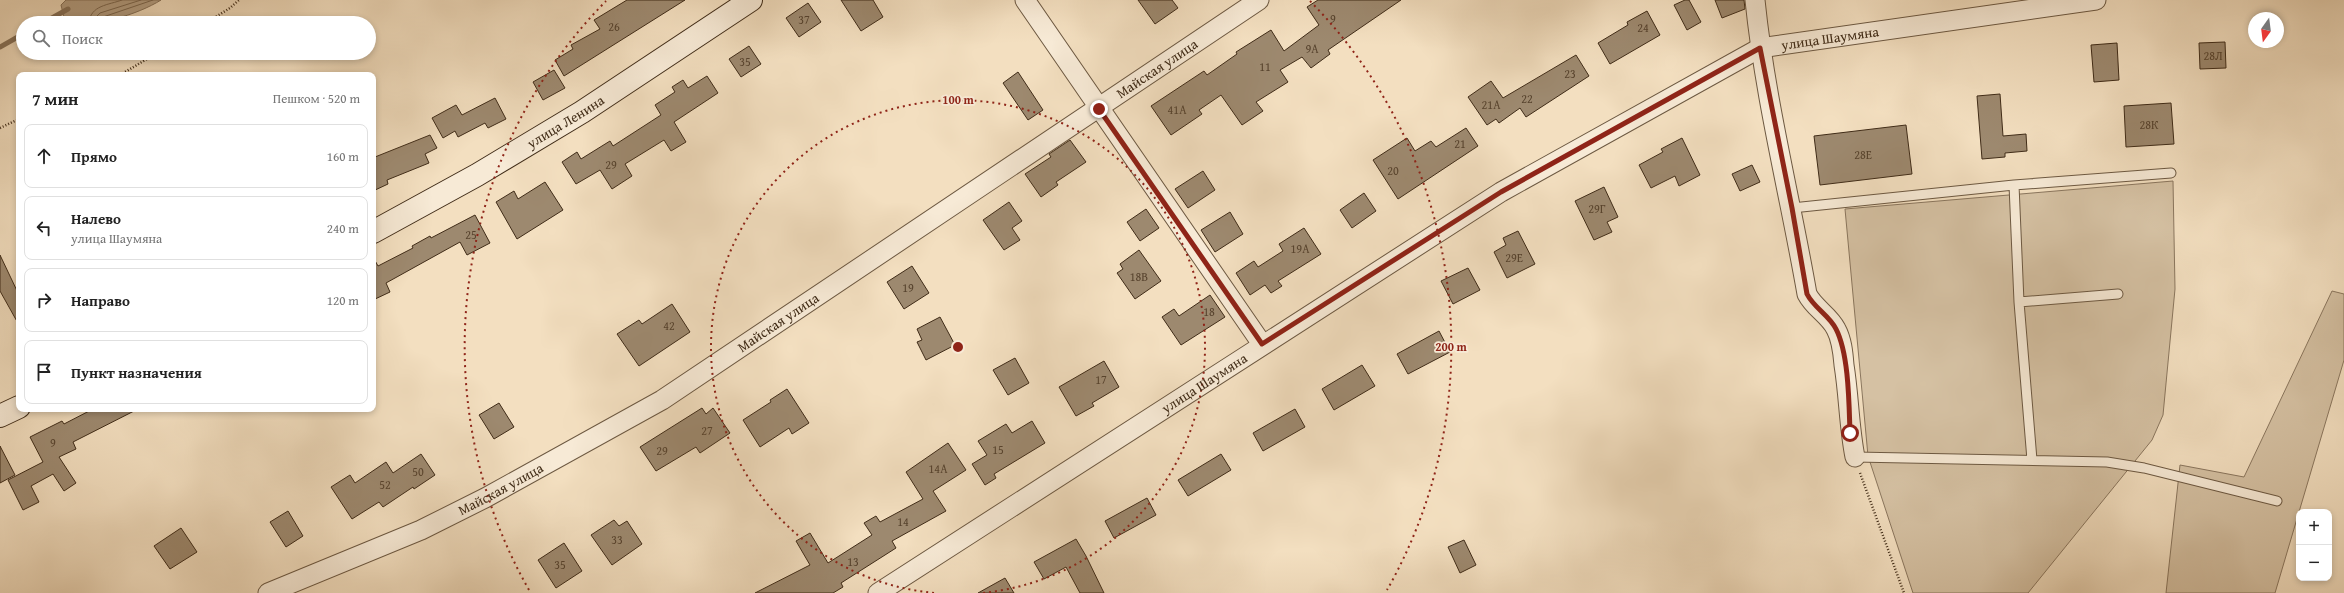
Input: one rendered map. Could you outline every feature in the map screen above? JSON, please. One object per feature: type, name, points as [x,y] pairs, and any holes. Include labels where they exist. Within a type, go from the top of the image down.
[{"type":"street","name":"улица Ленина","points":[[376,230],[477,175],[582,112],[751,0]]},
{"type":"street","points":[[1025,0],[1262,344]]},
{"type":"street","name":"Майская улица","points":[[268,593],[421,530],[485,498],[662,400],[1099,109],[1259,0]]},
{"type":"street","points":[[1755,0],[1760,48],[1792,208],[1807,294],[1813,305],[1827,317],[1836,329],[1842,347],[1848,392],[1850,433],[1855,457]]},
{"type":"street","name":"улица Шаумяна","points":[[878,593],[1262,344],[1501,192],[1760,48],[2096,0]]},
{"type":"street","points":[[0,416],[16,408]]},
{"type":"lane","points":[[1792,208],[2014,185],[2171,173]]},
{"type":"lane","points":[[2014,185],[2019,302],[2032,460]]},
{"type":"lane","points":[[2019,302],[2118,294]]},
{"type":"lane","points":[[1855,457],[2107,462],[2277,500]]},
{"type":"path","points":[[217,16],[239,0]]},
{"type":"path","points":[[125,72],[145,60]]},
{"type":"path","points":[[0,128],[16,120]]},
{"type":"path","points":[[1855,457],[1904,593]]},
{"type":"shaded area","points":[[2173,181],[2175,289],[2163,415],[2152,440],[2028,593],[1913,593],[1868,456],[1845,209]]},
{"type":"shaded area","points":[[2332,291],[2344,294],[2344,360],[2300,509],[2296,509],[2296,522],[2275,593],[2166,593],[2180,465],[2244,477]]},
{"type":"water","points":[[66,0],[161,0],[124,16],[64,16],[61,5]]},
{"type":"building","points":[[627,0],[685,0],[564,76],[555,60],[573,49],[571,45],[600,29],[594,20]]},
{"type":"building","points":[[841,0],[873,0],[883,17],[861,31]]},
{"type":"building","points":[[1138,0],[1172,0],[1178,8],[1155,24]]},
{"type":"building","points":[[1318,0],[1401,0],[1328,50],[1330,54],[1311,68],[1302,57],[1280,70],[1288,82],[1256,102],[1263,111],[1242,125],[1221,95],[1199,110],[1202,114],[1171,135],[1151,106],[1204,71],[1207,75],[1237,54],[1236,52],[1271,30],[1284,51],[1319,25],[1307,7]]},
{"type":"building","points":[[1685,0],[1689,0],[1701,22],[1687,30],[1674,5]]},
{"type":"building","points":[[1715,0],[1744,0],[1745,9],[1722,18]]},
{"type":"building","points":[[808,3],[821,22],[799,37],[786,18]]},
{"type":"building","points":[[1647,11],[1660,35],[1610,64],[1598,43],[1628,25],[1627,22]]},
{"type":"building","points":[[2225,42],[2226,68],[2200,69],[2199,43]]},
{"type":"building","points":[[2117,43],[2119,80],[2094,82],[2091,45]]},
{"type":"building","points":[[749,46],[761,64],[741,77],[729,59]]},
{"type":"building","points":[[1576,55],[1589,76],[1526,117],[1520,108],[1499,123],[1496,119],[1487,125],[1468,97],[1491,81],[1503,98]]},
{"type":"building","points":[[554,70],[565,88],[543,100],[533,82]]},
{"type":"building","points":[[1018,72],[1043,110],[1028,120],[1003,83]]},
{"type":"building","points":[[707,76],[718,93],[674,122],[686,142],[671,151],[664,140],[625,164],[632,176],[612,189],[600,170],[576,184],[562,162],[577,152],[581,159],[610,141],[613,146],[661,115],[655,105],[675,92],[672,87],[683,80],[688,88]]},
{"type":"building","points":[[2000,94],[2003,136],[2026,134],[2027,151],[2005,153],[2005,157],[1982,159],[1977,96]]},
{"type":"building","points":[[495,98],[506,119],[488,128],[485,123],[458,137],[455,131],[443,138],[432,118],[456,105],[462,115]]},
{"type":"building","points":[[2171,103],[2174,144],[2126,147],[2124,106]]},
{"type":"building","points":[[1906,125],[1912,174],[1820,185],[1814,136]]},
{"type":"building","points":[[1466,128],[1478,146],[1398,199],[1373,160],[1407,138],[1415,151],[1431,141],[1436,147]]},
{"type":"building","points":[[430,135],[437,148],[425,154],[429,163],[387,180],[388,184],[376,190],[376,157]]},
{"type":"building","points":[[1682,138],[1700,175],[1679,186],[1675,176],[1651,188],[1639,165],[1663,152],[1661,149]]},
{"type":"building","points":[[1070,140],[1086,162],[1056,182],[1058,185],[1041,197],[1025,174],[1051,157],[1049,154]]},
{"type":"building","points":[[1752,165],[1760,182],[1740,191],[1732,174]]},
{"type":"building","points":[[1203,171],[1215,190],[1188,208],[1175,189]]},
{"type":"building","points":[[545,182],[563,210],[517,239],[496,202],[514,191],[518,199]]},
{"type":"building","points":[[1604,187],[1618,217],[1607,222],[1612,232],[1594,240],[1575,201]]},
{"type":"building","points":[[1364,193],[1376,211],[1352,228],[1340,210]]},
{"type":"building","points":[[1009,202],[1022,221],[1012,228],[1020,240],[1004,250],[983,220]]},
{"type":"building","points":[[1146,209],[1159,228],[1140,241],[1127,222]]},
{"type":"building","points":[[1230,212],[1243,234],[1215,252],[1201,230]]},
{"type":"building","points":[[475,215],[490,243],[467,255],[460,242],[386,283],[390,292],[376,299],[376,262],[378,266],[413,248],[412,246],[430,236],[431,238]]},
{"type":"building","points":[[1304,228],[1321,254],[1278,281],[1282,286],[1271,293],[1265,285],[1250,295],[1236,273],[1254,261],[1258,267],[1283,251],[1279,244]]},
{"type":"building","points":[[1518,231],[1535,264],[1507,278],[1494,252],[1506,245],[1503,238]]},
{"type":"building","points":[[1139,250],[1161,281],[1135,299],[1117,273],[1123,269],[1120,264]]},
{"type":"building","points":[[0,255],[16,289],[16,320],[0,291]]},
{"type":"building","points":[[912,266],[929,293],[904,309],[887,282]]},
{"type":"building","points":[[1468,268],[1480,290],[1453,304],[1441,281]]},
{"type":"building","points":[[1210,295],[1225,317],[1181,345],[1162,317],[1174,309],[1179,316]]},
{"type":"building","points":[[672,304],[690,332],[639,366],[617,334],[639,320],[642,324]]},
{"type":"building","points":[[940,317],[955,345],[926,360],[917,342],[922,340],[917,329]]},
{"type":"building","points":[[1439,331],[1450,352],[1408,374],[1397,354]]},
{"type":"building","points":[[1015,358],[1029,383],[1008,395],[993,370]]},
{"type":"building","points":[[1104,361],[1119,387],[1092,403],[1094,406],[1076,416],[1059,387]]},
{"type":"building","points":[[1362,365],[1375,386],[1334,410],[1322,389]]},
{"type":"building","points":[[787,389],[809,423],[792,434],[789,428],[760,447],[743,420],[771,402],[770,400]]},
{"type":"building","points":[[499,403],[514,427],[494,439],[479,415]]},
{"type":"building","points":[[702,408],[706,414],[713,408],[730,433],[700,453],[696,447],[656,471],[640,447]]},
{"type":"building","points":[[1295,409],[1305,427],[1263,451],[1253,433]]},
{"type":"building","points":[[87,412],[132,412],[73,442],[76,449],[59,457],[76,483],[64,491],[53,474],[31,486],[39,502],[23,510],[8,480],[43,462],[30,437],[62,421],[64,424]]},
{"type":"building","points":[[1032,421],[1045,443],[994,474],[996,478],[985,485],[972,464],[987,455],[978,441],[1006,424],[1012,433]]},
{"type":"building","points":[[948,443],[966,470],[933,491],[946,511],[892,541],[896,548],[841,583],[843,587],[833,593],[755,593],[810,565],[796,541],[810,533],[828,563],[872,535],[864,523],[876,516],[880,522],[923,499],[906,472]]},
{"type":"building","points":[[0,446],[15,475],[0,483]]},
{"type":"building","points":[[421,454],[435,475],[414,489],[413,487],[383,507],[379,502],[352,519],[331,487],[350,475],[355,483],[386,462],[393,473]]},
{"type":"building","points":[[1221,454],[1231,470],[1188,496],[1178,480]]},
{"type":"building","points":[[1147,498],[1156,515],[1114,538],[1105,521]]},
{"type":"building","points":[[288,511],[303,536],[286,547],[270,522]]},
{"type":"building","points":[[614,520],[619,526],[627,521],[642,544],[612,565],[591,535]]},
{"type":"building","points":[[181,528],[197,552],[170,569],[154,546]]},
{"type":"building","points":[[1076,539],[1104,593],[1080,593],[1066,567],[1044,579],[1034,562]]},
{"type":"building","points":[[1464,540],[1476,565],[1460,573],[1448,547]]},
{"type":"building","points":[[564,543],[582,571],[556,588],[538,560]]},
{"type":"building","points":[[1005,578],[1014,593],[978,593]]},
{"type":"waterway","points":[[56,16],[68,9]]},
{"type":"waterway","points":[[0,47],[16,38]]},
{"type":"route","points":[[1099,109],[1262,344],[1501,192],[1760,48],[1792,208],[1807,294],[1813,305],[1827,317],[1836,329],[1842,347],[1848,392],[1850,433]]}]
